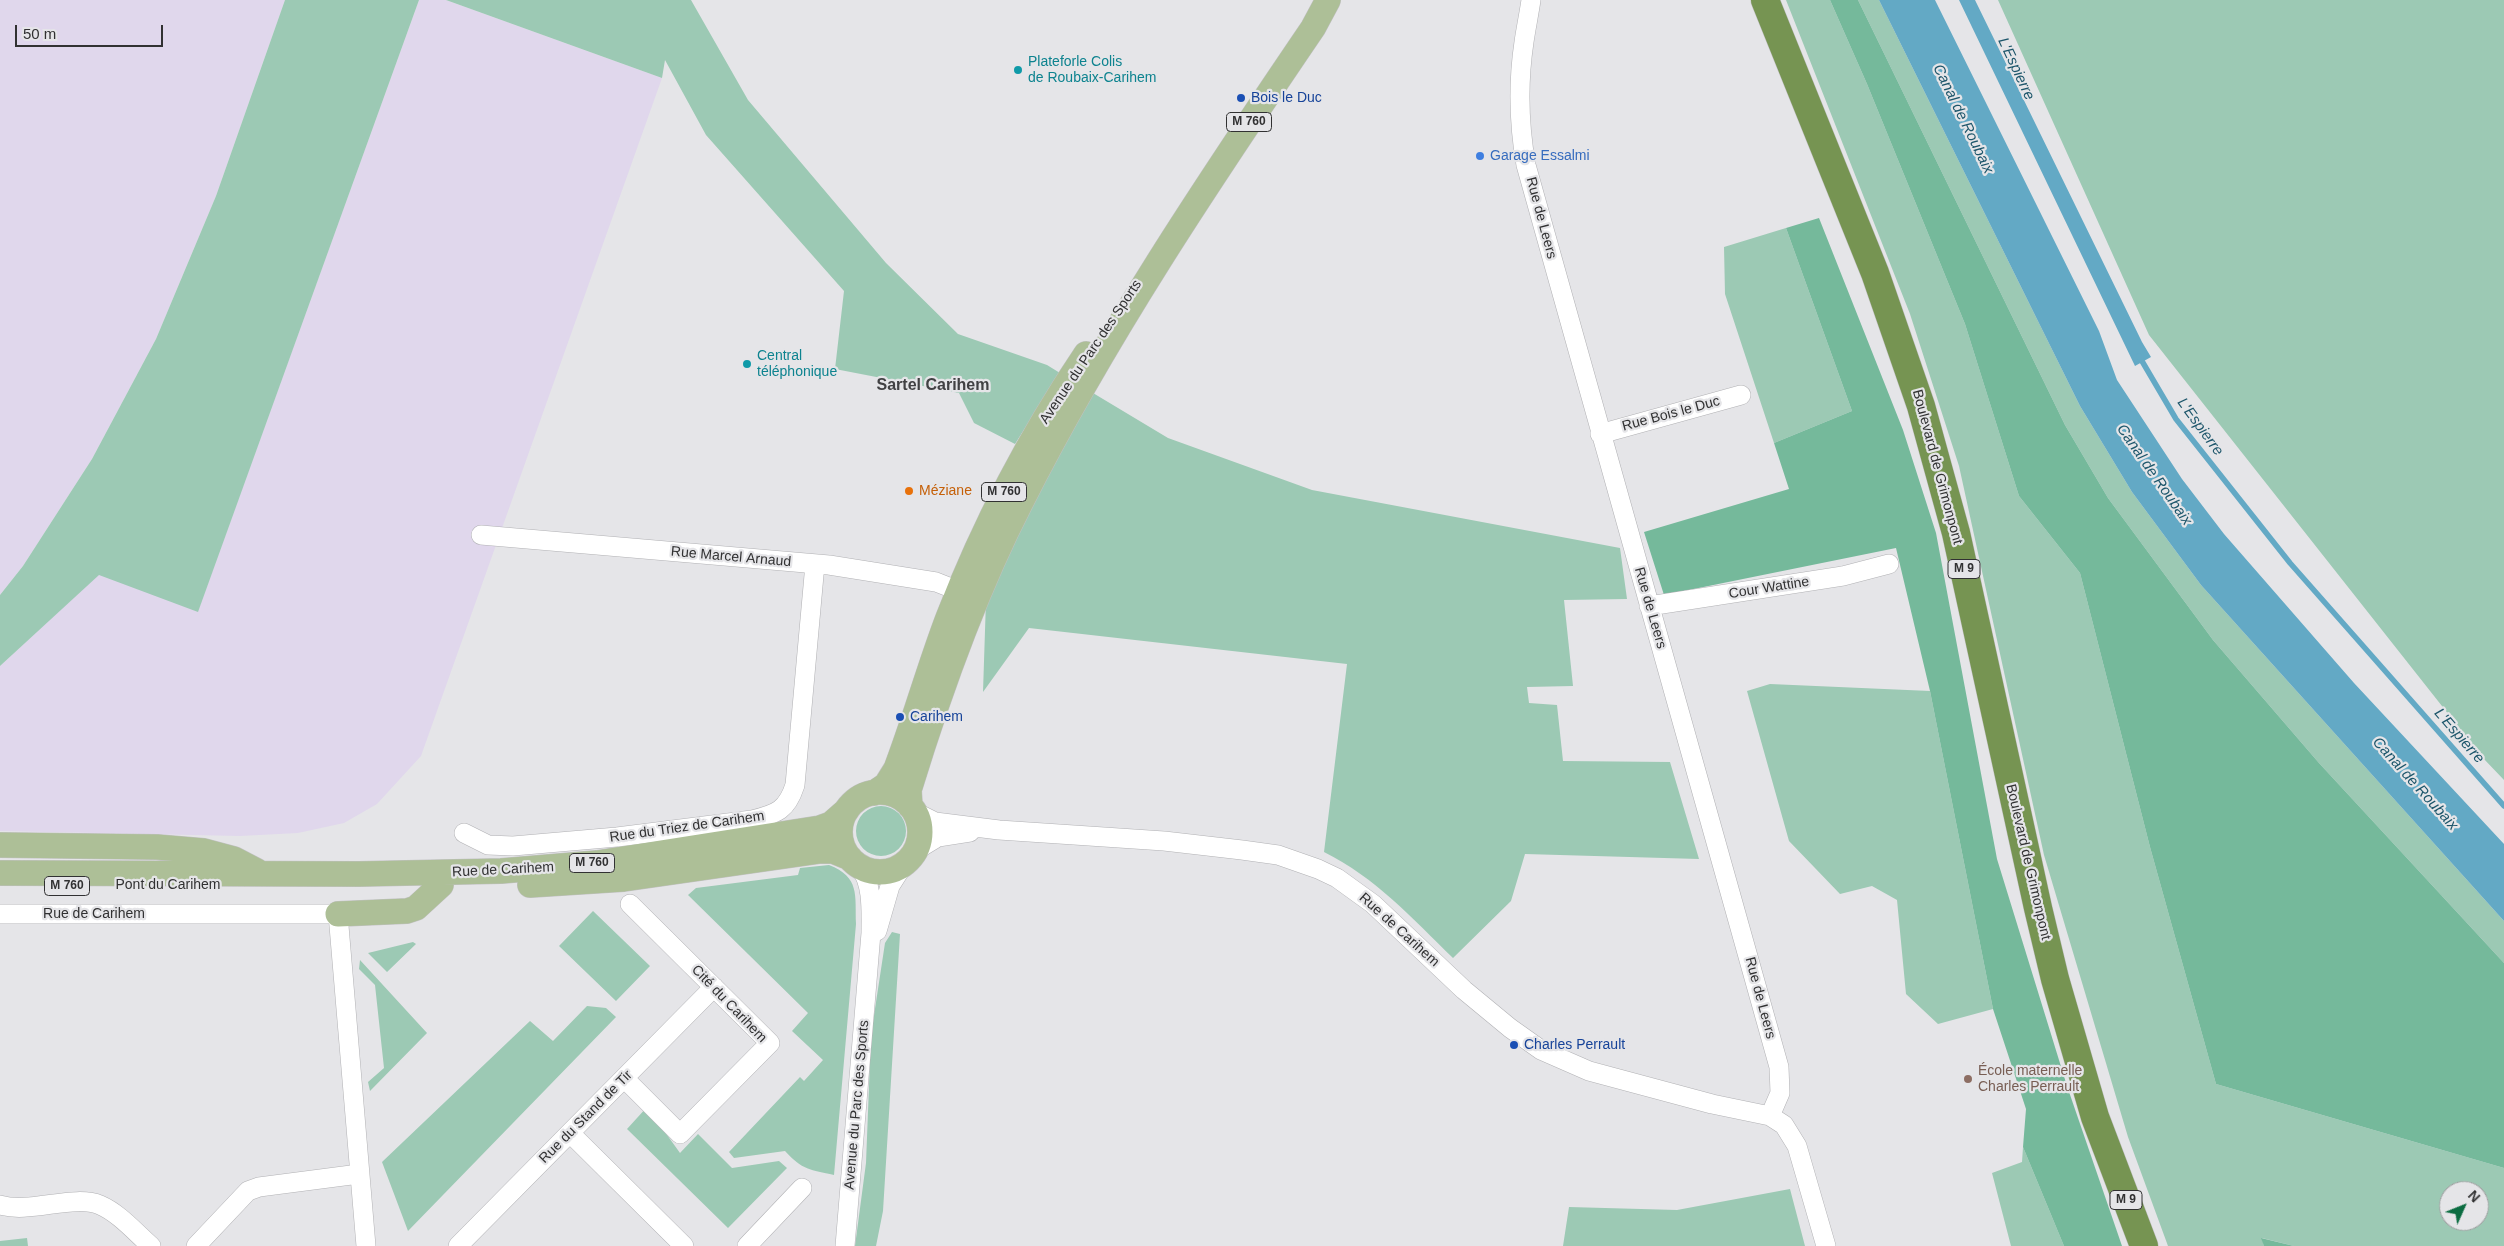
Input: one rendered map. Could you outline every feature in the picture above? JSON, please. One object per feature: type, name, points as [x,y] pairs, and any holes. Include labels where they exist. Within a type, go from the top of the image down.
[{"type":"highway","name":"Boulevard de Grimonpont","points":[[1765,0],[1867,252],[1921,406],[1956,533],[2047,946],[2088,1095],[2108,1154],[2144,1246]]},
{"type":"main road","name":"Avenue du Parc des Sports","points":[[912,809],[908,795],[911,782],[968,595],[1005,491],[1060,392],[1101,331],[1187,217],[1313,28],[1328,0]]},
{"type":"main road","name":"Avenue du Parc des Sports","points":[[1313,28],[1336,0]]},
{"type":"main road","name":"Avenue du Parc des Sports","points":[[874,793],[886,785],[896,769],[932,660],[968,595]]},
{"type":"main road","points":[[874,793],[894,795],[912,809],[920,828],[919,840],[909,857],[886,872],[872,871],[855,862],[843,847],[842,822],[856,800],[874,793]]},
{"type":"main road","name":"Rue de Carihem","points":[[332,880],[561,867],[714,846],[820,828],[831,824],[848,810]]},
{"type":"main road","points":[[0,845],[157,847],[204,851],[234,859],[264,874]]},
{"type":"main road","name":"Rue de Carihem","points":[[332,880],[441,885],[587,883],[833,850],[855,862]]},
{"type":"main road","name":"Pont du Carihem","points":[[0,873],[134,879],[332,880]]},
{"type":"main road","name":"Pont du Carihem","points":[[0,886],[264,874],[332,880]]},
{"type":"main road","points":[[338,914],[407,911],[416,908],[441,885]]},
{"type":"street","name":"Rue de Leers","points":[[1537,0],[1530,9],[1524,43],[1522,77],[1523,146],[1600,434],[1779,1067],[1781,1086],[1770,1116]]},
{"type":"street","name":"Rue Bois le Duc","points":[[1600,434],[1742,395]]},
{"type":"street","name":"Rue Marcel Arnaud","points":[[481,535],[815,564],[925,579],[968,595]]},
{"type":"street","name":"Rue du Triez de Carihem","points":[[464,833],[488,845],[552,844],[752,820],[772,815],[784,807],[790,798],[794,785],[815,564]]},
{"type":"street","name":"Cour Wattine","points":[[1649,606],[1843,576],[1889,564]]},
{"type":"street","name":"Rue de Carihem","points":[[912,809],[935,822],[999,830],[1203,845],[1278,855],[1312,866],[1337,878],[1367,900],[1477,1002],[1510,1028],[1552,1056],[1570,1064],[1627,1081],[1712,1104],[1770,1116]]},
{"type":"street","name":"Rue de Carihem","points":[[909,857],[938,838],[999,830]]},
{"type":"street","name":"Avenue du Parc des Sports","points":[[869,963],[890,886],[909,857]]},
{"type":"street","name":"Avenue du Parc des Sports","points":[[845,1246],[869,963],[871,910],[868,885],[855,862]]},
{"type":"street","name":"Cité du Carihem","points":[[624,1078],[680,1134],[770,1043],[630,904]]},
{"type":"street","name":"Rue de Carihem","points":[[0,914],[338,914]]},
{"type":"street","points":[[338,914],[366,1246]]},
{"type":"street","name":"Rue du Stand de Tir","points":[[470,1242],[570,1133],[714,987]]},
{"type":"street","points":[[1770,1116],[1780,1121],[1791,1134],[1808,1183],[1826,1246]]},
{"type":"street","points":[[570,1133],[684,1246]]},
{"type":"street","points":[[196,1246],[248,1191],[259,1187],[359,1174]]},
{"type":"street","points":[[747,1246],[802,1188]]},
{"type":"street","points":[[0,1205],[16,1208],[83,1202],[99,1204],[151,1246]]},
{"type":"shaded area","points":[[0,0],[285,0],[216,196],[156,339],[92,459],[23,566],[0,595]]},
{"type":"shaded area","points":[[419,0],[446,0],[662,78],[421,756],[377,804],[344,823],[298,833],[240,836],[0,831],[0,666],[99,574],[198,611]]},
{"type":"green space","points":[[285,0],[419,0],[198,612],[99,575],[0,666],[0,595],[23,566],[92,459],[156,339],[216,196]]},
{"type":"green space","points":[[446,0],[691,0],[748,100],[886,263],[958,334],[1047,365],[1060,373],[1015,444],[974,423],[959,393],[835,369],[844,291],[706,135],[665,60],[662,78]]},
{"type":"green space","points":[[1786,0],[1830,0],[1867,84],[1965,324],[2019,496],[2080,573],[2150,847],[2216,1084],[2504,1168],[2504,1246],[2294,1246],[2262,1238],[2264,1246],[2168,1246],[2128,1137],[2044,855],[1959,466],[1910,314]]},
{"type":"green space","points":[[1830,0],[1858,0],[2065,425],[2108,498],[2213,640],[2319,763],[2504,963],[2504,1168],[2216,1084],[2150,847],[2080,573],[2019,496],[1965,324],[1867,84]]},
{"type":"green space","points":[[1858,0],[1879,0],[2080,406],[2132,492],[2201,585],[2504,921],[2504,963],[2319,763],[2213,640],[2108,498],[2065,425]]},
{"type":"green space","points":[[1998,0],[2504,0],[2504,780],[2483,758],[2149,335]]},
{"type":"green space","points":[[1819,218],[1903,430],[1936,533],[1997,859],[2067,1086],[2122,1246],[2064,1246],[2023,1147],[2026,1109],[1993,1009],[1930,691],[1896,548],[1664,595],[1644,532],[1789,489],[1774,443],[1852,411],[1786,228]]},
{"type":"green space","points":[[1786,228],[1852,411],[1774,443],[1725,294],[1724,247]]},
{"type":"green space","points":[[1088,390],[1168,438],[1312,490],[1620,548],[1627,599],[1564,600],[1573,686],[1527,687],[1529,703],[1557,705],[1563,761],[1670,762],[1699,859],[1525,854],[1511,901],[1453,958],[1377,886],[1343,862],[1324,852],[1347,664],[1029,628],[983,692],[986,600]]},
{"type":"green space","points":[[1770,684],[1930,691],[1993,1009],[1938,1024],[1906,994],[1897,900],[1872,886],[1840,894],[1789,841],[1747,691]]},
{"type":"green space","points":[[881,806],[891,808],[899,813],[904,821],[906,831],[904,841],[899,849],[891,854],[881,856],[871,854],[863,849],[858,841],[856,831],[858,821],[863,813],[871,808]]},
{"type":"green space","points":[[829,865],[846,875],[851,881],[856,904],[856,924],[834,1175],[802,1166],[785,1151],[734,1158],[729,1152],[800,1077],[804,1081],[823,1060],[792,1031],[808,1013],[688,895],[696,888],[798,875],[800,868]]},
{"type":"green space","points":[[593,911],[650,966],[616,1001],[559,946]]},
{"type":"green space","points":[[892,932],[900,934],[883,1211],[876,1246],[855,1246],[866,1163],[871,1035],[885,943]]},
{"type":"green space","points":[[413,942],[416,944],[387,972],[368,953]]},
{"type":"green space","points":[[360,960],[427,1033],[370,1091],[368,1082],[384,1068],[375,985],[359,969]]},
{"type":"green space","points":[[587,1006],[606,1008],[616,1017],[408,1231],[382,1162],[530,1021],[553,1041]]},
{"type":"green space","points":[[647,1107],[680,1153],[698,1134],[732,1168],[779,1161],[787,1168],[728,1228],[627,1129]]},
{"type":"green space","points":[[2023,1147],[2064,1246],[2011,1246],[1992,1173],[2022,1162]]},
{"type":"green space","points":[[1790,1189],[1805,1246],[1563,1246],[1569,1207],[1677,1210]]},
{"type":"green space","points":[[27,1238],[28,1246],[0,1246],[0,1241]]},
{"type":"green space","points":[[2261,1238],[2294,1246],[2264,1246]]},
{"type":"water","name":"Canal de Roubaix","points":[[1879,0],[1935,0],[2099,331],[2117,380],[2182,479],[2224,534],[2354,683],[2504,844],[2504,921],[2201,585],[2132,492],[2080,406]]},
{"type":"water","points":[[1959,0],[1975,0],[2151,357],[2135,366]]},
{"type":"waterway","name":"L'Espierre","points":[[2139,356],[2176,419],[2290,563],[2504,806]]},
{"type":"place","name":"Plateforle Colis de Roubaix-Carihem","points":[[1018,70]]},
{"type":"place","name":"Bois le Duc","points":[[1241,98]]},
{"type":"place","name":"Garage Essalmi","points":[[1480,156]]},
{"type":"place","name":"Central téléphonique","points":[[747,364]]},
{"type":"place","name":"Méziane","points":[[909,491]]},
{"type":"place","name":"Carihem","points":[[900,717]]},
{"type":"place","name":"Charles Perrault","points":[[1514,1045]]},
{"type":"place","name":"École maternelle Charles Perrault","points":[[1968,1079]]},
{"type":"district","name":"Sartel Carihem","points":[[933,386]]}]
